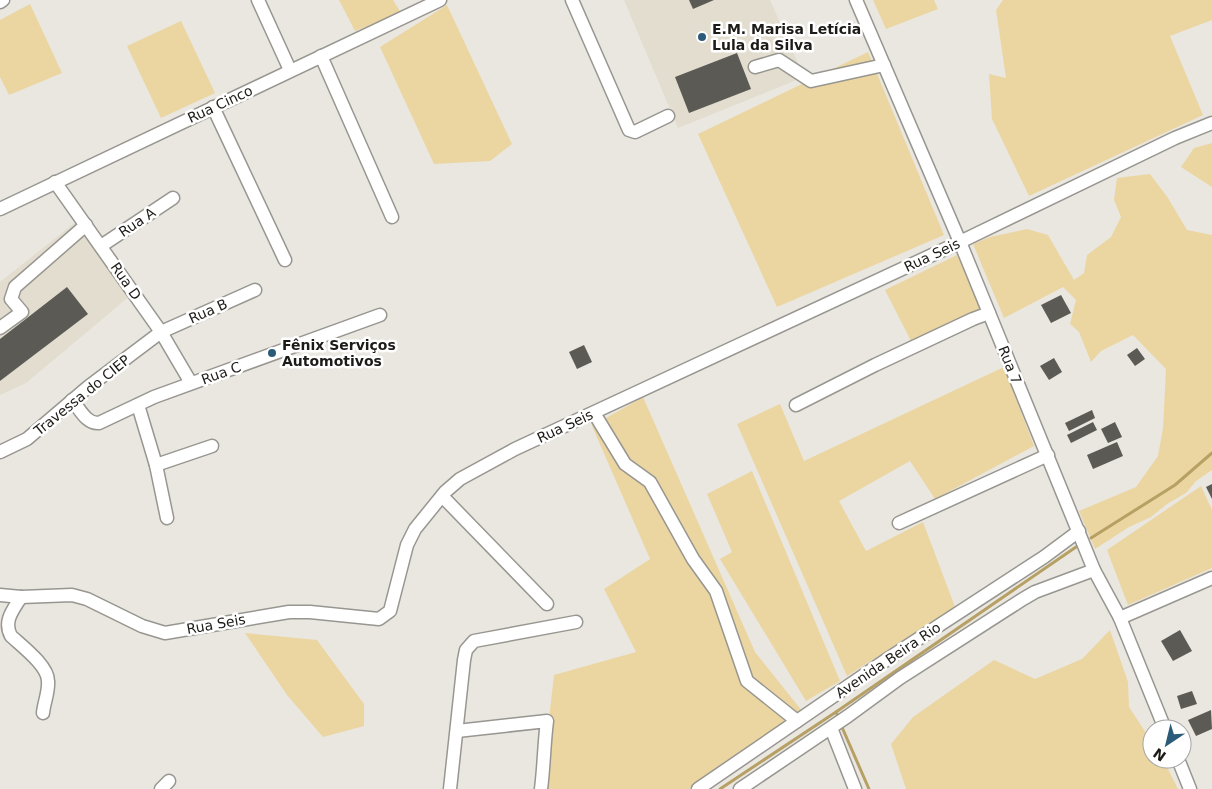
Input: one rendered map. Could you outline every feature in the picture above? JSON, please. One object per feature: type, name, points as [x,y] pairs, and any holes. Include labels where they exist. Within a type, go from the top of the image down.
[{"type":"street","points":[[0,2],[4,0]]},
{"type":"street","points":[[258,0],[290,70]]},
{"type":"street","name":"Rua Cinco","points":[[0,209],[440,0]]},
{"type":"street","points":[[572,0],[629,130],[635,132],[668,116]]},
{"type":"street","name":"Rua 7","points":[[856,0],[960,242],[1094,570],[1120,618],[1161,719]]},
{"type":"street","points":[[321,56],[392,217]]},
{"type":"street","points":[[755,67],[780,60],[811,81],[884,65]]},
{"type":"street","points":[[213,107],[285,260]]},
{"type":"street","name":"Rua Seis","points":[[0,595],[21,597],[72,595],[87,599],[142,626],[165,633],[289,612],[310,612],[379,619],[390,611],[407,545],[415,529],[442,496],[460,480],[516,449],[960,242],[1175,138],[1212,123]]},
{"type":"street","name":"Rua D","points":[[55,182],[161,332],[192,383]]},
{"type":"street","name":"Rua A","points":[[101,246],[173,198]]},
{"type":"street","points":[[0,328],[22,312],[11,299],[15,287],[86,225]]},
{"type":"street","name":"Rua B","points":[[161,332],[255,290]]},
{"type":"street","points":[[796,405],[875,364],[989,313]]},
{"type":"street","name":"Rua C","points":[[72,400],[88,421],[99,423],[192,383],[380,315]]},
{"type":"street","name":"Travessa do CIEP","points":[[0,452],[27,439],[72,400],[161,332]]},
{"type":"street","points":[[138,405],[156,465],[167,518]]},
{"type":"street","points":[[594,413],[625,464],[650,482],[693,559],[716,591],[747,681],[798,721]]},
{"type":"street","points":[[156,465],[212,446]]},
{"type":"street","points":[[899,523],[1048,456]]},
{"type":"street","points":[[442,496],[547,604]]},
{"type":"street","name":"Avenida Beira Rio","points":[[740,789],[837,724],[895,669],[1079,531]]},
{"type":"street","name":"Avenida Beira Rio","points":[[698,789],[798,721],[1035,592],[1094,570]]},
{"type":"street","points":[[1120,618],[1212,578]]},
{"type":"street","points":[[21,597],[8,620],[9,632],[41,665],[47,675],[48,683],[44,713]]},
{"type":"street","points":[[450,789],[464,660],[469,645],[474,641],[576,622]]},
{"type":"street","points":[[457,731],[547,721],[543,746],[541,789]]},
{"type":"street","points":[[837,724],[855,789]]},
{"type":"street","points":[[1182,769],[1190,789]]},
{"type":"shaded area","points":[[339,0],[393,0],[401,13],[355,31]]},
{"type":"shaded area","points":[[624,0],[770,0],[804,77],[678,128]]},
{"type":"shaded area","points":[[873,0],[934,0],[938,9],[886,29]]},
{"type":"shaded area","points":[[1003,0],[1212,0],[1212,20],[1170,36],[1203,115],[1029,196],[992,119],[989,74],[1006,78],[996,10]]},
{"type":"shaded area","points":[[30,4],[62,73],[9,95],[0,77],[0,20]]},
{"type":"shaded area","points":[[447,5],[512,144],[490,161],[434,164],[380,47]]},
{"type":"shaded area","points":[[181,21],[215,93],[161,118],[127,46]]},
{"type":"shaded area","points":[[868,52],[944,235],[777,307],[698,134]]},
{"type":"shaded area","points":[[1212,143],[1212,187],[1181,167],[1194,148]]},
{"type":"shaded area","points":[[1150,174],[1168,198],[1187,230],[1212,235],[1212,470],[1196,481],[1186,493],[1167,504],[1151,517],[1129,527],[1095,549],[1079,511],[1136,487],[1158,456],[1163,428],[1166,369],[1133,335],[1101,351],[1091,362],[1079,332],[1070,324],[1076,300],[1063,287],[1004,318],[973,244],[990,237],[1027,229],[1048,235],[1074,280],[1084,273],[1087,255],[1111,237],[1121,217],[1114,200],[1117,178]]},
{"type":"shaded area","points":[[77,221],[131,295],[26,383],[0,395],[0,282]]},
{"type":"shaded area","points":[[957,255],[983,309],[912,343],[885,290]]},
{"type":"shaded area","points":[[1004,367],[1034,446],[935,499],[910,461],[839,501],[866,551],[923,522],[955,607],[847,676],[737,424],[780,404],[804,461]]},
{"type":"shaded area","points":[[643,397],[755,652],[802,711],[689,789],[541,789],[554,675],[636,652],[604,589],[650,559],[592,426]]},
{"type":"shaded area","points":[[752,471],[840,681],[806,701],[720,559],[732,552],[707,494]]},
{"type":"shaded area","points":[[1201,486],[1212,510],[1212,568],[1128,605],[1107,550]]},
{"type":"shaded area","points":[[1110,630],[1128,682],[1129,707],[1142,727],[1142,769],[1168,769],[1178,789],[906,789],[891,744],[913,717],[994,660],[1035,679],[1082,659]]},
{"type":"shaded area","points":[[245,633],[317,640],[364,704],[364,726],[323,737],[287,695]]},
{"type":"building","points":[[689,0],[714,0],[693,9]]},
{"type":"building","points":[[737,53],[751,89],[689,113],[675,77]]},
{"type":"building","points":[[67,287],[88,314],[0,381],[0,339]]},
{"type":"building","points":[[1061,295],[1071,313],[1051,323],[1041,305]]},
{"type":"building","points":[[584,345],[592,362],[577,369],[569,352]]},
{"type":"building","points":[[1137,348],[1145,359],[1135,366],[1127,355]]},
{"type":"building","points":[[1054,358],[1062,372],[1049,380],[1040,366]]},
{"type":"building","points":[[1092,410],[1095,418],[1069,431],[1065,423]]},
{"type":"building","points":[[1093,422],[1097,430],[1071,443],[1067,435]]},
{"type":"building","points":[[1115,422],[1122,437],[1108,443],[1101,429]]},
{"type":"building","points":[[1117,442],[1123,456],[1093,469],[1087,455]]},
{"type":"building","points":[[1212,484],[1212,499],[1206,487]]},
{"type":"building","points":[[1180,630],[1192,651],[1173,661],[1161,641]]},
{"type":"building","points":[[1192,691],[1197,704],[1181,709],[1177,696]]},
{"type":"building","points":[[1211,710],[1212,729],[1196,736],[1192,728],[1192,719],[1190,719]]},
{"type":"waterway","points":[[1091,538],[1175,485],[1212,453]]},
{"type":"waterway","points":[[839,719],[836,712],[1076,547]]},
{"type":"waterway","points":[[720,789],[836,712]]},
{"type":"waterway","points":[[841,725],[869,789]]},
{"type":"place","name":"E.M. Marisa Letícia Lula da Silva","points":[[702,37]]},
{"type":"place","name":"Fênix Serviços Automotivos","points":[[272,353]]}]
